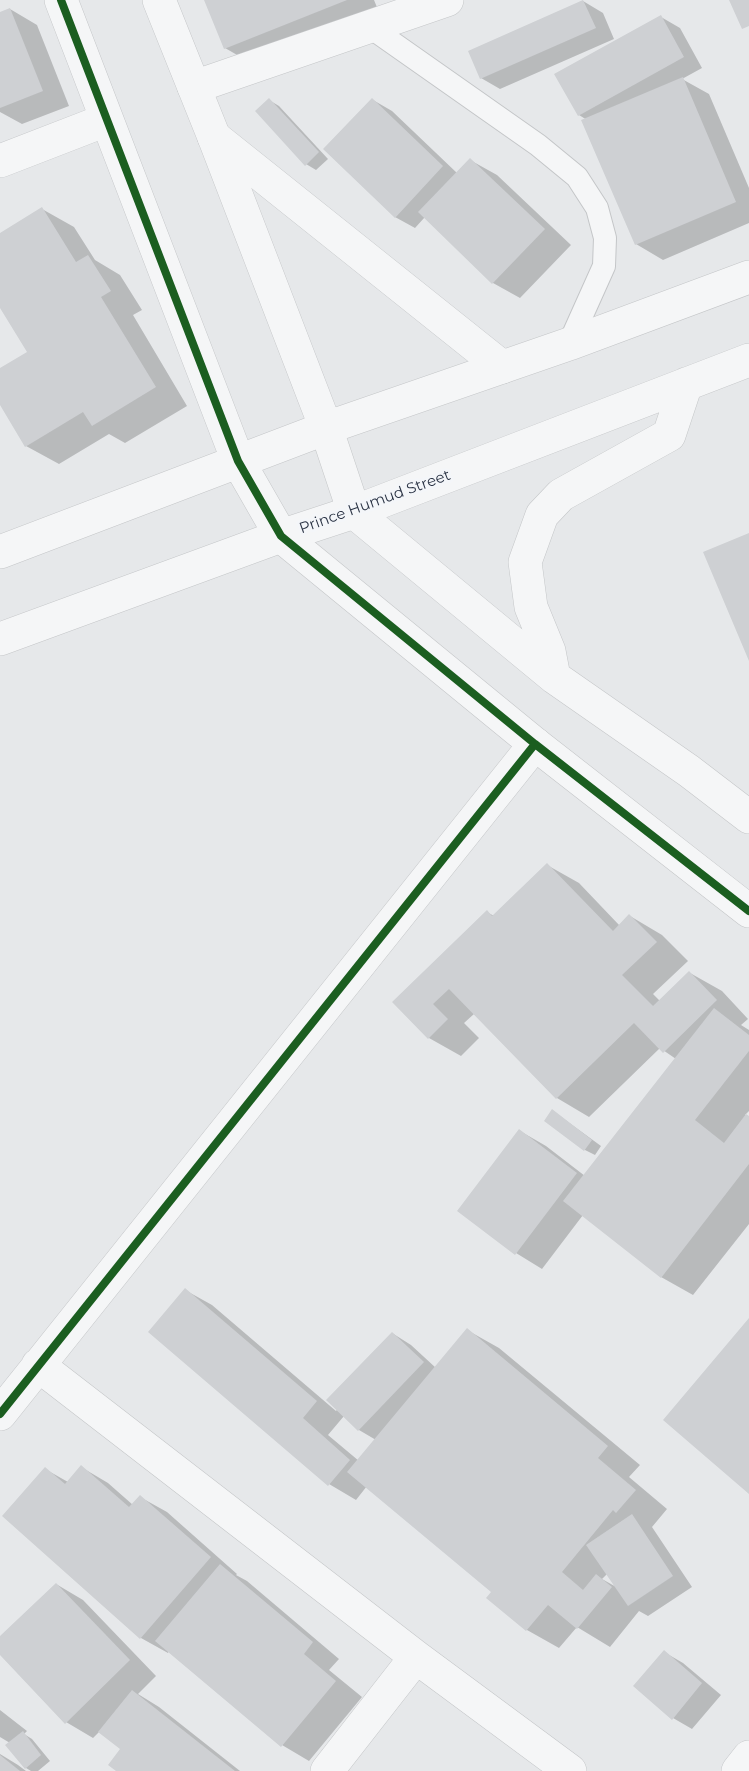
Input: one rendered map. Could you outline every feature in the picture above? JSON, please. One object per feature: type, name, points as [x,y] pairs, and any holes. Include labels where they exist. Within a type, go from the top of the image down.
[{"type":"street","points":[[61,0],[238,461],[281,536],[535,744],[749,911]]},
{"type":"street","points":[[159,0],[326,428],[354,512],[554,677],[689,771],[749,817]]},
{"type":"street","points":[[194,87],[447,0]]},
{"type":"street","points":[[0,161],[106,120]]},
{"type":"street","points":[[214,137],[502,367]]},
{"type":"street","points":[[0,552],[326,428],[569,344],[749,277]]},
{"type":"street","name":"Prince Humud Street","points":[[0,639],[281,536],[354,512],[749,360]]},
{"type":"street","points":[[554,677],[549,651],[531,607],[525,562],[542,515],[561,495],[669,435],[686,384]]},
{"type":"street","points":[[0,1414],[535,744]]},
{"type":"street","points":[[38,1365],[416,1657],[570,1771]]},
{"type":"street","points":[[327,1771],[416,1657]]},
{"type":"street","points":[[738,1771],[749,1757]]},
{"type":"lane","points":[[370,27],[538,145],[578,177],[597,208],[605,238],[604,266],[569,344]]},
{"type":"building","points":[[204,0],[347,0],[224,49]]},
{"type":"building","points":[[583,0],[596,28],[480,79],[468,51]]},
{"type":"building","points":[[729,0],[749,0],[749,26],[742,29]]},
{"type":"building","points":[[10,8],[43,91],[0,108],[0,12]]},
{"type":"building","points":[[661,15],[684,57],[578,116],[554,74]]},
{"type":"building","points":[[683,77],[736,202],[635,245],[581,120]]},
{"type":"building","points":[[269,98],[319,152],[305,166],[255,111]]},
{"type":"building","points":[[372,98],[443,166],[395,218],[323,149]]},
{"type":"building","points":[[470,158],[545,229],[492,284],[418,212]]},
{"type":"building","points":[[42,207],[76,262],[88,255],[111,291],[101,297],[156,387],[92,426],[83,412],[25,447],[0,405],[0,368],[27,352],[0,308],[0,233]]},
{"type":"building","points":[[749,533],[749,661],[703,552]]},
{"type":"building","points":[[547,863],[613,931],[629,914],[657,942],[622,975],[653,1006],[689,971],[717,1000],[663,1053],[634,1023],[556,1099],[449,989],[433,1004],[448,1019],[428,1039],[392,1002],[487,910],[492,916]]},
{"type":"building","points":[[714,1008],[749,1035],[749,1051],[695,1120],[724,1143],[746,1114],[749,1116],[749,1164],[661,1278],[563,1201]]},
{"type":"building","points":[[552,1109],[592,1140],[584,1151],[544,1121]]},
{"type":"building","points":[[519,1129],[577,1173],[515,1255],[457,1211]]},
{"type":"building","points":[[185,1288],[317,1401],[303,1418],[350,1460],[328,1486],[148,1332]]},
{"type":"building","points":[[749,1318],[749,1494],[663,1420]]},
{"type":"building","points":[[467,1328],[608,1446],[598,1458],[636,1490],[616,1513],[613,1510],[562,1572],[583,1590],[596,1574],[612,1587],[577,1629],[548,1605],[526,1631],[486,1598],[491,1592],[347,1472]]},
{"type":"building","points":[[392,1332],[424,1362],[358,1431],[326,1400]]},
{"type":"building","points":[[81,1465],[129,1507],[140,1495],[211,1557],[140,1639],[2,1516],[45,1467],[65,1484]]},
{"type":"building","points":[[632,1514],[673,1576],[628,1606],[586,1545]]},
{"type":"building","points":[[220,1564],[313,1642],[304,1654],[336,1681],[281,1747],[155,1641]]},
{"type":"building","points":[[56,1583],[130,1660],[65,1724],[0,1655],[0,1636]]},
{"type":"building","points":[[664,1650],[702,1683],[672,1720],[633,1686]]},
{"type":"building","points":[[132,1690],[235,1771],[116,1771],[108,1765],[120,1749],[98,1732]]},
{"type":"building","points":[[23,1731],[41,1755],[25,1769],[5,1745]]},
{"type":"building","points":[[0,1755],[20,1771],[0,1771]]},
{"type":"cycle path","points":[[61,0],[238,461],[281,536],[535,744],[749,911]]},
{"type":"cycle path","points":[[0,1414],[535,744]]}]
